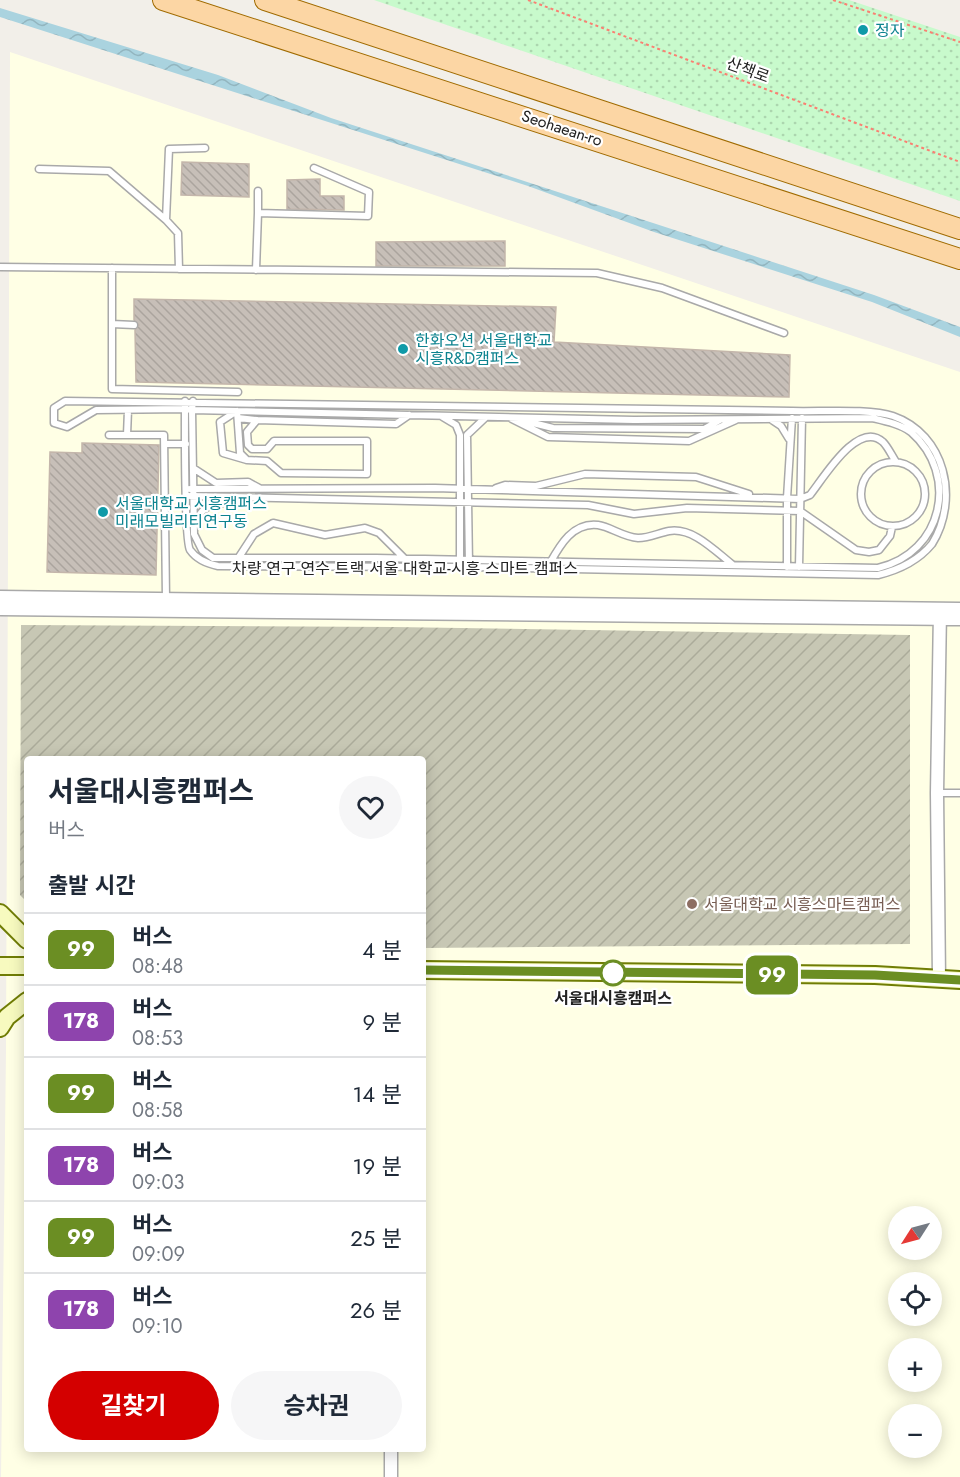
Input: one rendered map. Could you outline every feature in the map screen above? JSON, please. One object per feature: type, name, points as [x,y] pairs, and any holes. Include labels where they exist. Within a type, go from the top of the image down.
[{"type":"main road","name":"Seohaean-ro","points":[[164,0],[960,259]]},
{"type":"main road","name":"Seohaean-ro","points":[[265,0],[960,229]]},
{"type":"street","points":[[0,597],[940,614],[960,619]]},
{"type":"street","points":[[0,609],[940,614],[960,609]]},
{"type":"street","points":[[939,979],[937,793],[940,614]]},
{"type":"street","points":[[0,913],[24,937]]},
{"type":"street","points":[[0,966],[24,966]]},
{"type":"street","points":[[426,970],[875,975],[960,980]]},
{"type":"street","points":[[0,1028],[7,1017],[24,1003]]},
{"type":"street","points":[[391,1452],[391,1477]]},
{"type":"lane","points":[[166,220],[169,149],[204,148]]},
{"type":"lane","points":[[258,213],[368,216],[369,192],[314,168]]},
{"type":"lane","points":[[39,169],[109,171],[178,233],[179,269]]},
{"type":"lane","points":[[256,270],[258,191]]},
{"type":"lane","points":[[0,267],[597,273],[662,288],[784,333]]},
{"type":"lane","points":[[112,268],[112,390],[238,392]]},
{"type":"lane","points":[[112,324],[135,325]]},
{"type":"lane","name":"차량 연구 연수 트랙 서울 대학교-시흥 스마트 캠퍼스","points":[[128,410],[96,410],[67,428],[54,423],[52,414],[54,408],[65,401],[193,401],[803,411],[892,416],[926,436],[939,452],[949,480],[949,505],[944,523],[932,544],[900,570],[878,575],[469,564],[236,568],[212,565],[198,558],[189,549],[190,492],[186,444],[189,409]]},
{"type":"lane","points":[[185,401],[189,409],[194,468],[190,492],[194,534],[197,544],[213,558],[460,564],[460,435],[456,425],[440,416]]},
{"type":"lane","points":[[189,409],[193,401]]},
{"type":"lane","points":[[127,435],[128,410],[189,409],[237,414],[486,417],[772,420],[872,418],[890,422],[910,432],[927,450],[940,474],[942,499],[937,520],[924,541],[910,555],[895,564],[878,568],[800,565],[469,564],[467,435],[486,417]]},
{"type":"lane","points":[[787,574],[787,498],[792,411]]},
{"type":"lane","points":[[799,574],[803,411]]},
{"type":"lane","points":[[237,414],[240,453],[246,460]]},
{"type":"lane","points":[[257,420],[247,432],[248,445],[252,449],[267,449],[274,441],[367,441],[367,474],[281,473],[267,460],[246,460],[223,453],[220,422],[237,414],[257,420],[396,424],[409,415]]},
{"type":"lane","points":[[508,417],[548,437],[689,441],[738,419]]},
{"type":"lane","points":[[772,420],[782,426],[790,442]]},
{"type":"lane","points":[[108,435],[164,435],[166,599]]},
{"type":"lane","points":[[190,492],[259,489],[468,489],[800,499],[810,495],[854,441],[867,436],[876,438],[884,443],[896,462]]},
{"type":"lane","points":[[165,444],[186,444]]},
{"type":"lane","points":[[896,462],[913,468],[920,476],[926,497],[917,516],[909,523],[892,527],[878,523],[869,517],[861,497],[861,487],[873,469],[882,464],[896,462]]},
{"type":"lane","points":[[194,468],[216,483],[248,482],[259,489]]},
{"type":"lane","points":[[492,490],[505,485],[536,486],[585,474],[696,477],[758,496]]},
{"type":"lane","points":[[190,492],[247,498],[588,505],[634,514],[687,507],[800,511],[856,550],[869,552],[879,550],[890,536],[892,527]]},
{"type":"lane","points":[[194,534],[197,518],[208,505],[247,498]]},
{"type":"lane","points":[[239,557],[254,534],[273,523],[325,535],[364,528],[379,533],[406,561]]},
{"type":"lane","points":[[550,563],[563,541],[572,533],[584,526],[599,525],[636,538],[655,537],[669,531],[692,534],[733,565]]},
{"type":"lane","points":[[937,793],[960,793]]},
{"type":"path","name":"산책로","points":[[528,0],[960,162]]},
{"type":"path","points":[[833,0],[960,42]]},
{"type":"shaded area","name":"서울대학교 시흥스마트캠퍼스","points":[[10,52],[960,372],[960,1477],[1,1477],[6,1049]]},
{"type":"shaded area","points":[[21,625],[394,627],[910,635],[910,944],[426,948],[426,756],[24,756],[24,899],[20,895]]},
{"type":"green space","points":[[374,0],[849,0],[960,37],[960,201]]},
{"type":"water","points":[[0,8],[218,75],[331,118],[874,295],[960,327],[960,337],[872,302],[654,232],[528,186],[0,17]]},
{"type":"building","points":[[182,162],[249,164],[249,197],[181,195]]},
{"type":"building","points":[[320,179],[320,196],[344,196],[344,210],[287,209],[287,180]]},
{"type":"building","points":[[505,241],[505,266],[376,266],[376,242]]},
{"type":"building","name":"한화오션 서울대학교 시흥R&D캠퍼스","points":[[134,299],[556,307],[554,342],[790,355],[789,397],[136,382],[135,330],[139,325],[134,320]]},
{"type":"building","name":"서울대학교 시흥캠퍼스 미래모빌리티연구동","points":[[82,443],[159,445],[156,575],[47,572],[50,452],[82,453]]},
{"type":"bus line","name":"99","points":[[426,970],[875,975],[960,980]]},
{"type":"place","name":"정자","points":[[863,30]]},
{"type":"place","name":"한화오션 서울대학교 시흥R&D캠퍼스","points":[[403,349]]},
{"type":"place","name":"서울대학교 시흥캠퍼스 미래모빌리티연구동","points":[[103,512]]},
{"type":"place","name":"서울대학교 시흥스마트캠퍼스","points":[[692,904]]},
{"type":"place","name":"서울대시흥캠퍼스","points":[[613,973]]}]
